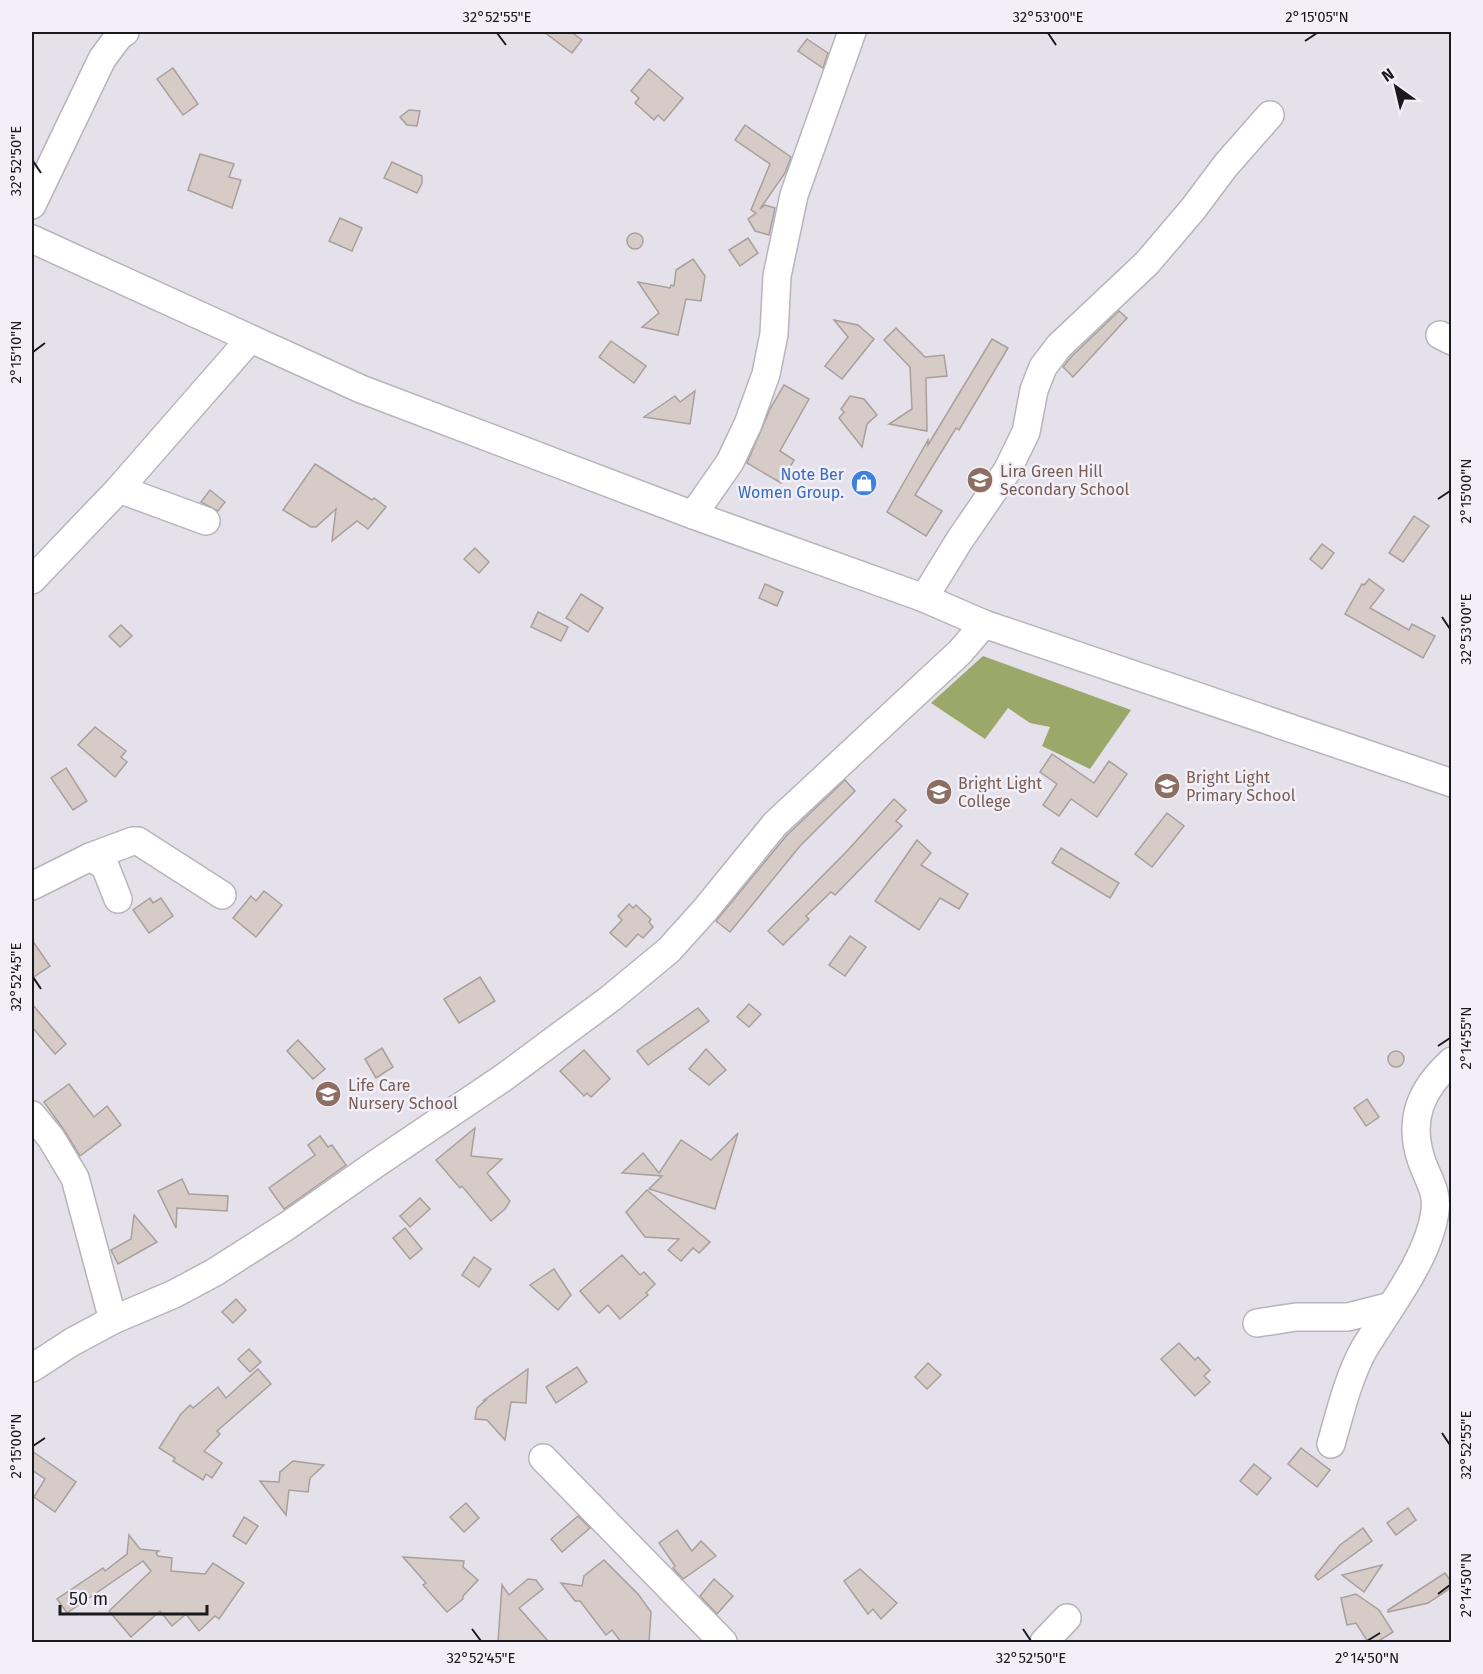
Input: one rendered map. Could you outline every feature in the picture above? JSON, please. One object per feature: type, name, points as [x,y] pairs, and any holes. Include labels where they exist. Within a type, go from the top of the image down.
[{"type":"street","points":[[32,205],[102,59],[118,36],[125,32]]},
{"type":"street","points":[[693,515],[730,462],[748,424],[766,374],[774,334],[777,276],[794,195],[852,32]]},
{"type":"street","points":[[924,598],[959,541],[1007,471],[1026,432],[1034,390],[1043,367],[1059,346],[1154,256],[1226,165],[1270,115]]},
{"type":"street","points":[[32,239],[361,389],[693,515],[924,598],[984,624],[1452,783]]},
{"type":"street","points":[[32,580],[119,489],[250,339]]},
{"type":"street","points":[[119,489],[206,521]]},
{"type":"street","points":[[32,1368],[72,1342],[113,1320],[174,1294],[287,1226],[503,1078],[611,998],[669,950],[775,824],[960,652],[984,624]]},
{"type":"street","points":[[32,886],[90,857],[138,841],[222,895]]},
{"type":"street","points":[[90,857],[105,866],[118,899]]},
{"type":"street","points":[[1331,1444],[1342,1402],[1363,1351],[1428,1241],[1435,1211],[1435,1191],[1421,1159],[1416,1130],[1417,1112],[1425,1092],[1452,1061]]},
{"type":"street","points":[[32,1115],[51,1138],[75,1178],[113,1320]]},
{"type":"street","points":[[1257,1323],[1296,1317],[1348,1317],[1391,1306]]},
{"type":"street","points":[[543,1458],[723,1642]]},
{"type":"street","points":[[1044,1642],[1067,1618]]},
{"type":"green space","points":[[983,656],[1131,710],[1090,769],[1042,746],[1050,727],[1030,723],[1008,708],[985,739],[931,703]]},
{"type":"building","points":[[544,32],[571,32],[582,40],[572,53]]},
{"type":"building","points":[[807,39],[828,53],[823,68],[798,51]]},
{"type":"building","points":[[173,68],[198,104],[183,115],[157,79]]},
{"type":"building","points":[[649,69],[683,98],[664,121],[658,115],[654,120],[635,103],[639,98],[631,91]]},
{"type":"building","points":[[409,110],[420,111],[417,126],[407,125],[400,117]]},
{"type":"building","points":[[745,125],[791,157],[785,173],[760,209],[765,205],[775,208],[769,235],[755,231],[748,219],[756,213],[751,210],[770,164],[735,140]]},
{"type":"building","points":[[200,154],[234,164],[229,177],[241,180],[232,208],[188,190]]},
{"type":"building","points":[[392,162],[422,176],[422,183],[417,193],[384,178]]},
{"type":"building","points":[[340,218],[362,228],[352,251],[329,241]]},
{"type":"building","points":[[632,233],[638,233],[643,241],[641,247],[632,249],[627,244],[627,238]]},
{"type":"building","points":[[748,238],[758,253],[740,266],[729,250]]},
{"type":"building","points":[[693,259],[705,276],[701,301],[686,299],[678,335],[642,327],[659,313],[638,282],[670,288],[671,285],[674,286],[676,270]]},
{"type":"building","points":[[1119,311],[1127,318],[1073,377],[1063,367]]},
{"type":"building","points":[[834,320],[858,325],[874,339],[842,379],[825,366],[848,337]]},
{"type":"building","points":[[896,328],[925,357],[944,355],[947,376],[926,378],[927,431],[889,424],[912,409],[910,367],[884,340]]},
{"type":"building","points":[[992,339],[1008,348],[959,430],[956,428],[915,495],[942,511],[926,536],[887,512],[928,440],[928,445]]},
{"type":"building","points":[[611,341],[646,366],[634,383],[599,357]]},
{"type":"building","points":[[784,385],[809,399],[780,451],[794,460],[781,483],[747,463],[770,409]]},
{"type":"building","points":[[695,391],[690,424],[644,417],[675,396],[680,402]]},
{"type":"building","points":[[850,396],[864,399],[877,415],[867,424],[862,447],[839,418],[844,412],[841,409]]},
{"type":"building","points":[[315,464],[386,507],[368,529],[357,521],[332,541],[336,509],[316,527],[311,527],[283,510]]},
{"type":"building","points":[[210,490],[225,502],[218,511],[201,502]]},
{"type":"building","points":[[1414,516],[1429,526],[1403,562],[1389,553]]},
{"type":"building","points":[[1322,544],[1334,553],[1322,569],[1310,559]]},
{"type":"building","points":[[475,548],[489,562],[479,573],[464,559]]},
{"type":"building","points":[[1369,579],[1384,590],[1370,608],[1409,630],[1412,624],[1435,636],[1423,658],[1345,614],[1362,584],[1364,585]]},
{"type":"building","points":[[765,584],[783,592],[777,606],[759,598]]},
{"type":"building","points":[[581,594],[603,608],[588,632],[566,618]]},
{"type":"building","points":[[538,612],[568,627],[561,641],[531,627]]},
{"type":"building","points":[[121,625],[132,636],[120,647],[109,636]]},
{"type":"building","points":[[95,727],[126,751],[121,757],[127,762],[115,777],[78,745]]},
{"type":"building","points":[[1052,754],[1094,783],[1109,761],[1127,774],[1097,817],[1071,799],[1059,816],[1043,805],[1057,784],[1040,772]]},
{"type":"building","points":[[66,768],[87,801],[73,810],[51,778]]},
{"type":"building","points":[[845,780],[855,791],[800,846],[730,932],[716,921],[787,835]]},
{"type":"building","points":[[894,799],[906,810],[896,821],[902,826],[835,895],[831,892],[806,916],[809,919],[783,945],[768,931],[849,849]]},
{"type":"building","points":[[1167,813],[1184,826],[1152,867],[1135,854]]},
{"type":"building","points":[[917,840],[931,853],[921,865],[968,894],[959,909],[940,898],[919,930],[875,901]]},
{"type":"building","points":[[1061,848],[1119,883],[1110,898],[1052,863]]},
{"type":"building","points":[[264,891],[282,905],[256,937],[233,918],[251,896],[256,901]]},
{"type":"building","points":[[150,898],[153,903],[161,898],[173,916],[149,933],[133,910]]},
{"type":"building","points":[[629,904],[633,908],[636,905],[651,919],[649,922],[653,927],[643,938],[638,934],[626,947],[610,933],[622,920],[618,916]]},
{"type":"building","points":[[850,936],[866,947],[845,976],[829,965]]},
{"type":"building","points":[[32,940],[50,966],[32,978]]},
{"type":"building","points":[[480,977],[495,1001],[459,1023],[444,999]]},
{"type":"building","points":[[32,1004],[66,1044],[55,1054],[32,1027]]},
{"type":"building","points":[[749,1004],[761,1014],[749,1027],[737,1017]]},
{"type":"building","points":[[698,1008],[709,1021],[648,1065],[637,1051]]},
{"type":"building","points":[[298,1040],[325,1069],[313,1079],[287,1051]]},
{"type":"building","points":[[382,1048],[393,1067],[376,1078],[365,1059]]},
{"type":"building","points":[[706,1049],[726,1070],[709,1085],[689,1069]]},
{"type":"building","points":[[584,1050],[610,1079],[591,1097],[587,1093],[584,1096],[560,1071]]},
{"type":"building","points":[[1396,1051],[1402,1053],[1404,1059],[1402,1065],[1396,1067],[1390,1065],[1388,1059],[1390,1053]]},
{"type":"building","points":[[69,1084],[94,1117],[107,1106],[121,1125],[80,1156],[44,1102]]},
{"type":"building","points":[[1367,1099],[1379,1117],[1366,1126],[1354,1108]]},
{"type":"building","points":[[475,1128],[471,1156],[502,1159],[487,1173],[510,1201],[505,1209],[491,1221],[462,1186],[460,1188],[436,1160]]},
{"type":"building","points":[[738,1133],[715,1209],[649,1189],[662,1176],[622,1173],[643,1153],[659,1173],[681,1140],[711,1160]]},
{"type":"building","points":[[320,1136],[328,1147],[332,1145],[346,1165],[284,1209],[269,1188],[315,1155],[308,1145]]},
{"type":"building","points":[[182,1179],[189,1194],[228,1196],[227,1211],[177,1208],[176,1228],[158,1191]]},
{"type":"building","points":[[647,1190],[710,1242],[699,1253],[693,1248],[681,1261],[668,1250],[679,1239],[645,1237],[626,1212]]},
{"type":"building","points":[[420,1198],[430,1209],[410,1227],[400,1216]]},
{"type":"building","points":[[134,1215],[157,1242],[118,1264],[111,1250],[131,1239]]},
{"type":"building","points":[[405,1228],[422,1249],[410,1259],[393,1238]]},
{"type":"building","points":[[622,1255],[640,1275],[644,1272],[655,1284],[646,1293],[648,1295],[620,1319],[608,1305],[599,1313],[580,1291]]},
{"type":"building","points":[[474,1257],[491,1269],[479,1287],[462,1275]]},
{"type":"building","points":[[554,1269],[571,1295],[558,1310],[530,1285]]},
{"type":"building","points":[[236,1299],[246,1310],[233,1323],[222,1312]]},
{"type":"building","points":[[1179,1343],[1195,1360],[1198,1357],[1210,1370],[1204,1376],[1210,1382],[1195,1396],[1161,1359]]},
{"type":"building","points":[[249,1349],[261,1362],[250,1372],[238,1359]]},
{"type":"building","points":[[928,1363],[941,1375],[927,1389],[915,1377]]},
{"type":"building","points":[[577,1367],[587,1382],[556,1403],[546,1387]]},
{"type":"building","points":[[258,1369],[271,1384],[217,1431],[220,1434],[204,1451],[222,1463],[212,1478],[206,1474],[203,1480],[173,1461],[175,1458],[159,1448],[181,1414],[190,1405],[193,1408],[218,1387],[226,1398]]},
{"type":"building","points":[[528,1369],[526,1403],[511,1402],[505,1440],[487,1420],[475,1419],[477,1408],[486,1400],[484,1400]]},
{"type":"building","points":[[1301,1448],[1330,1470],[1317,1487],[1288,1464]]},
{"type":"building","points":[[32,1451],[76,1482],[55,1512],[34,1497],[45,1479],[32,1470]]},
{"type":"building","points":[[293,1461],[324,1465],[310,1478],[308,1492],[289,1490],[286,1515],[260,1481],[279,1482],[280,1472]]},
{"type":"building","points":[[1254,1464],[1271,1478],[1257,1495],[1240,1481]]},
{"type":"building","points":[[466,1503],[479,1518],[464,1532],[450,1517]]},
{"type":"building","points":[[1408,1508],[1416,1520],[1396,1535],[1387,1523]]},
{"type":"building","points":[[578,1516],[590,1528],[562,1552],[551,1539]]},
{"type":"building","points":[[244,1517],[258,1526],[246,1544],[233,1536]]},
{"type":"building","points":[[1363,1528],[1372,1541],[1318,1580],[1315,1576],[1340,1545]]},
{"type":"building","points":[[677,1530],[692,1551],[701,1541],[716,1556],[683,1579],[673,1568],[675,1566],[659,1543]]},
{"type":"building","points":[[129,1535],[140,1549],[159,1551],[156,1553],[158,1556],[172,1558],[171,1571],[205,1574],[213,1563],[244,1583],[219,1619],[215,1616],[199,1631],[186,1614],[172,1626],[160,1611],[131,1637],[109,1611],[151,1571],[143,1561],[67,1613],[57,1599],[103,1568],[105,1571],[127,1554]]},
{"type":"building","points":[[403,1557],[464,1561],[463,1567],[478,1580],[463,1596],[463,1599],[447,1612],[423,1585],[426,1583]]},
{"type":"building","points":[[604,1560],[638,1594],[651,1612],[649,1642],[621,1642],[612,1630],[606,1635],[580,1601],[575,1601],[561,1583],[582,1586],[584,1576]]},
{"type":"building","points":[[1382,1565],[1364,1592],[1342,1575]]},
{"type":"building","points":[[860,1569],[897,1603],[881,1619],[873,1609],[868,1614],[844,1581]]},
{"type":"building","points":[[1445,1573],[1452,1587],[1428,1603],[1388,1612],[1388,1610]]},
{"type":"building","points":[[528,1579],[536,1580],[543,1589],[519,1608],[549,1642],[498,1642],[502,1585],[509,1595]]},
{"type":"building","points":[[714,1579],[733,1596],[717,1614],[700,1596]]},
{"type":"building","points":[[1356,1594],[1379,1610],[1393,1632],[1377,1642],[1368,1642],[1356,1623],[1347,1625],[1341,1598]]},
{"type":"place","name":"Lira Green Hill Secondary School","points":[[980,480]]},
{"type":"place","name":"Note Ber Women Group.","points":[[864,483]]},
{"type":"place","name":"Bright Light Primary School","points":[[1167,786]]},
{"type":"place","name":"Bright Light College","points":[[939,792]]},
{"type":"place","name":"Life Care Nursery School","points":[[328,1094]]}]
